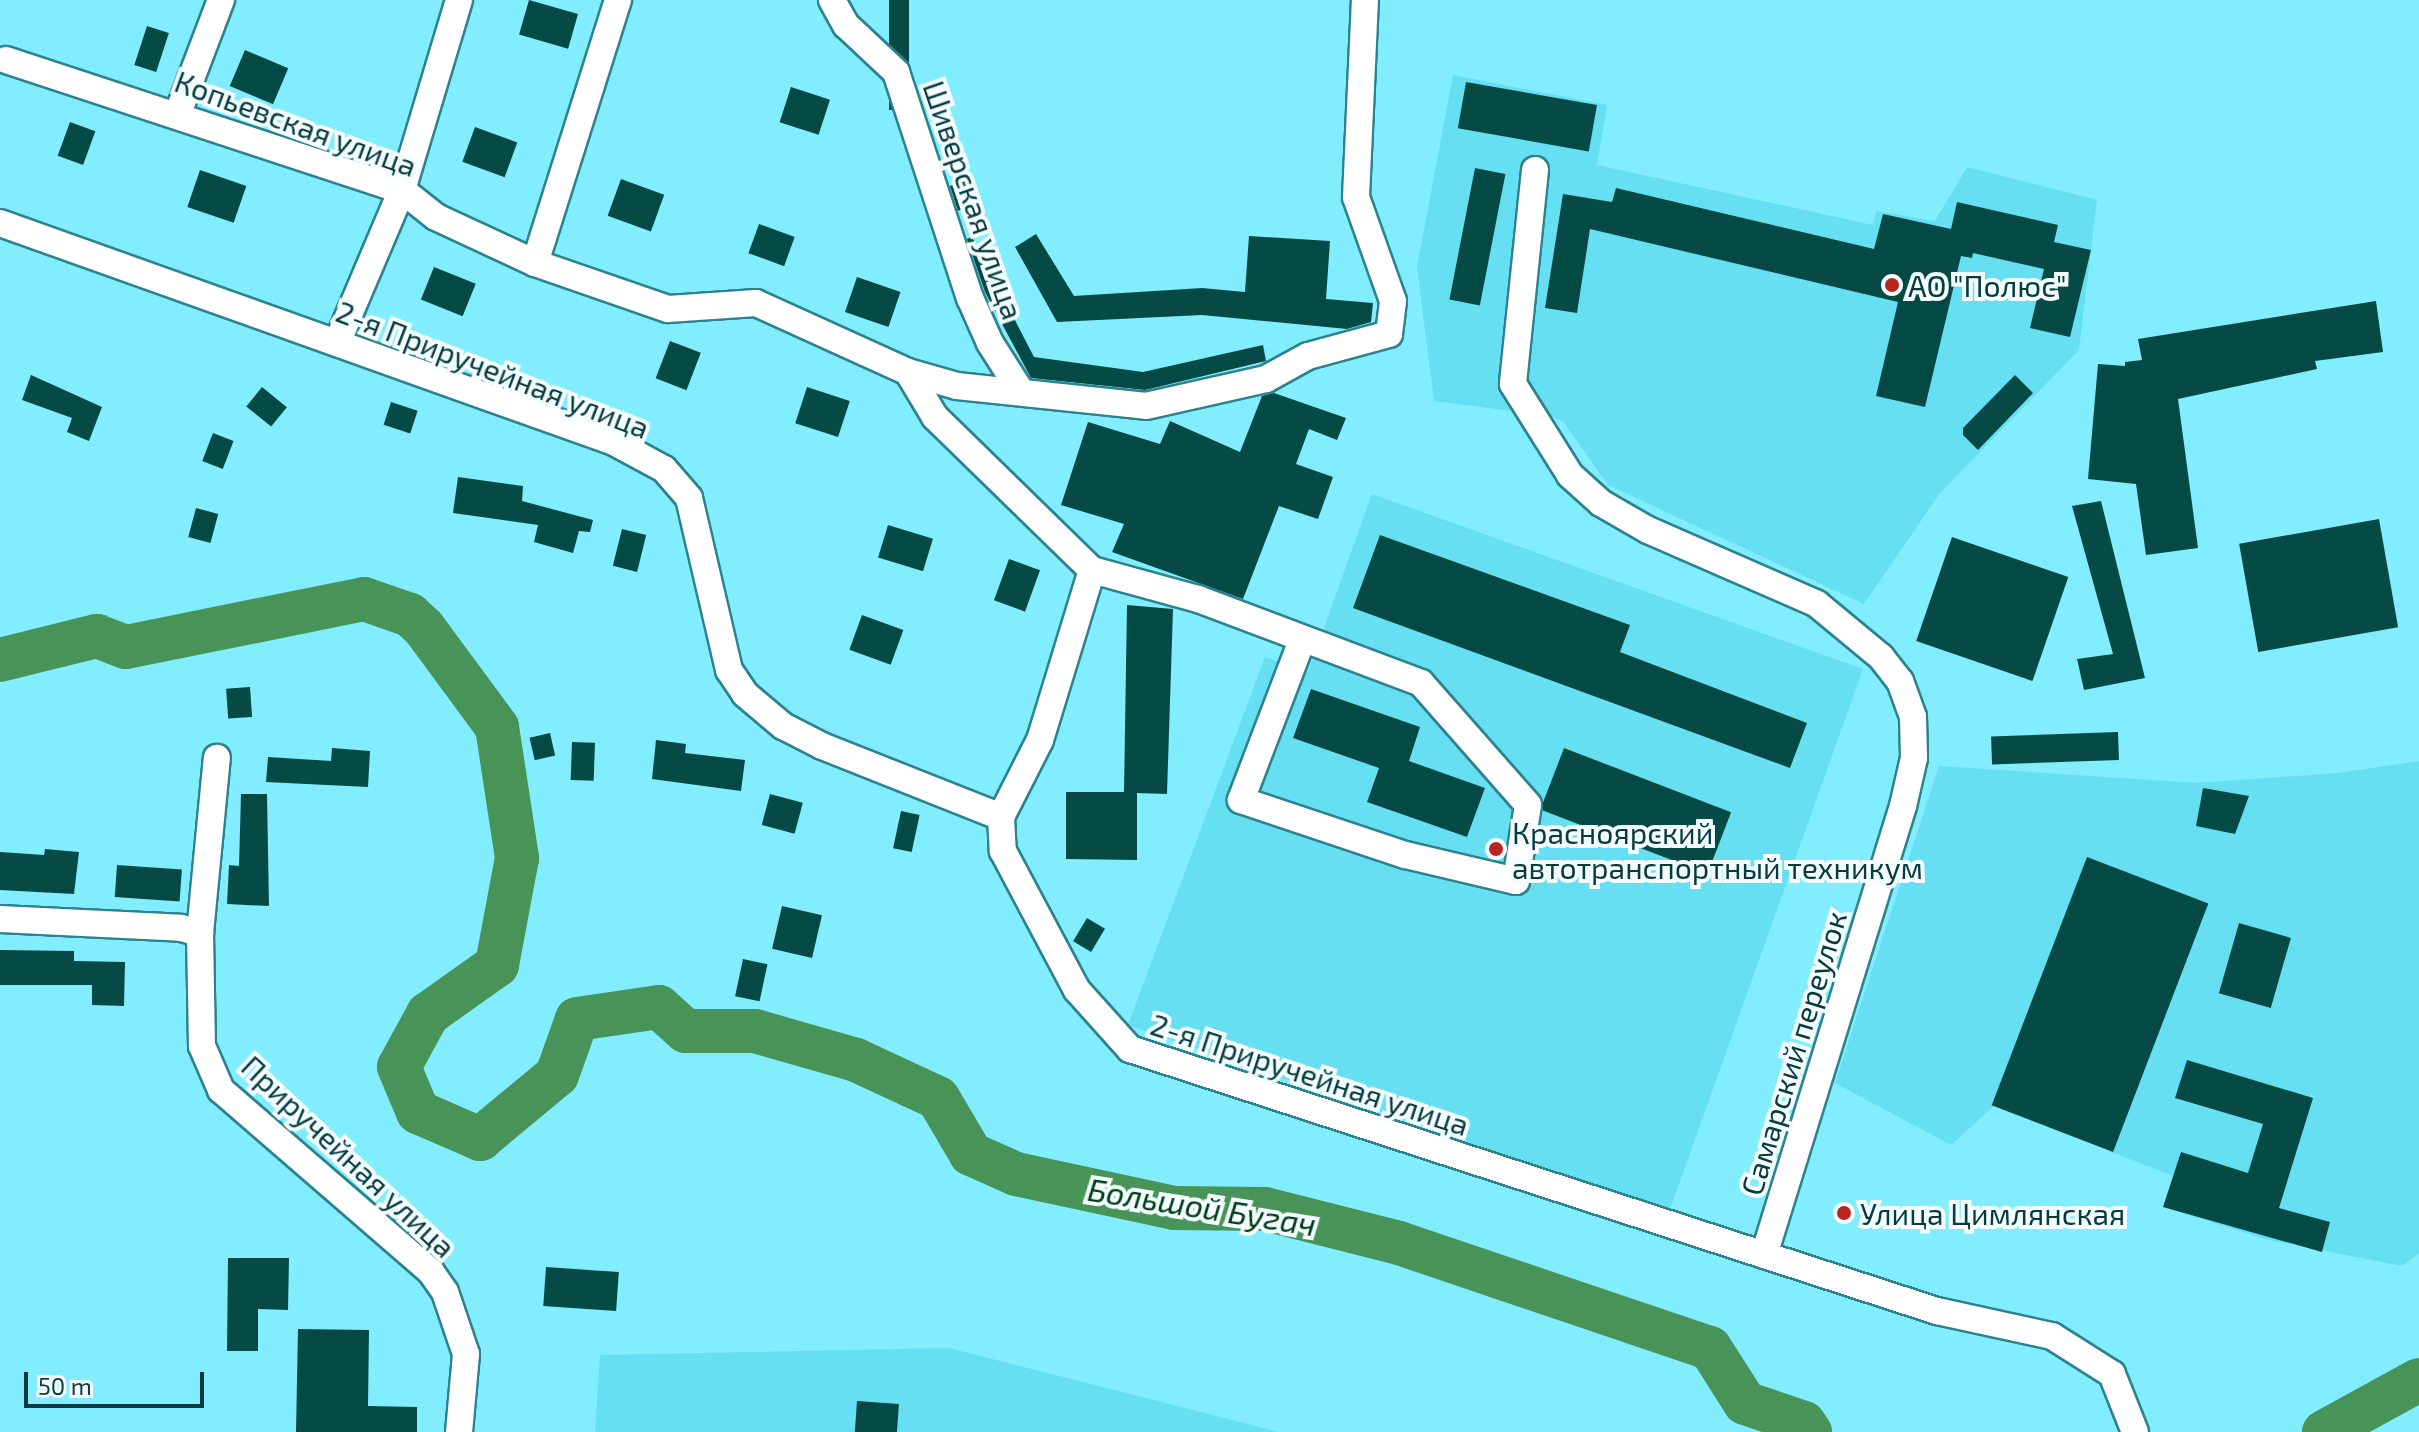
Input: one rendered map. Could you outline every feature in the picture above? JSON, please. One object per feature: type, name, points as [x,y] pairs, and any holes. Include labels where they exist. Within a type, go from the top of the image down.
[{"type":"street","points":[[178,113],[221,0]]},
{"type":"street","points":[[337,343],[402,190],[459,0]]},
{"type":"street","points":[[535,263],[618,0]]},
{"type":"street","name":"Шиверская улица","points":[[832,0],[846,25],[896,72],[970,298],[990,343],[1020,390]]},
{"type":"street","name":"Копьевская улица","points":[[2,56],[402,190],[436,217],[535,263],[668,309],[756,303],[908,372],[957,386],[1020,390],[1146,406],[1266,379],[1308,356],[1368,344],[1389,334],[1393,301],[1356,197],[1365,0]]},
{"type":"street","name":"Самарский переулок","points":[[1535,170],[1513,384],[1570,475],[1601,503],[1648,530],[1817,604],[1881,657],[1900,681],[1913,717],[1914,758],[1903,806],[1764,1255]]},
{"type":"street","name":"2-я Приручейная улица","points":[[0,223],[614,442],[664,469],[689,498],[729,670],[745,694],[783,726],[822,746],[1001,817],[1003,851],[1077,990],[1130,1049],[1937,1311],[2052,1336],[2112,1374],[2134,1425]]},
{"type":"street","points":[[908,372],[935,417],[1092,570],[1198,599],[1421,683],[1461,723],[1528,805],[1516,881],[1405,855],[1241,800],[1302,640]]},
{"type":"street","points":[[1001,817],[1040,740],[1092,570]]},
{"type":"street","name":"Приручейная улица","points":[[217,758],[200,933],[202,1046],[221,1090],[431,1272],[445,1292],[466,1354],[459,1432]]},
{"type":"street","points":[[0,919],[200,933]]},
{"type":"shaded area","name":"АО \"Полюс\"","points":[[1453,75],[1607,105],[1597,165],[1873,225],[1876,211],[1935,221],[1967,167],[2097,200],[2079,350],[1940,493],[1864,604],[1608,485],[1564,423],[1552,416],[1434,401],[1417,267]]},
{"type":"shaded area","name":"Красноярский автотранспортный техникум","points":[[1372,494],[1863,669],[1669,1212],[1128,1025],[1265,657],[1308,672]]},
{"type":"shaded area","points":[[2419,761],[2419,1253],[2402,1266],[2269,1240],[2163,1207],[2173,1176],[1994,1106],[1951,1145],[1835,1083],[1939,766],[2197,783],[2338,773]]},
{"type":"shaded area","points":[[949,1348],[1279,1432],[595,1432],[600,1355]]},
{"type":"building","points":[[529,0],[578,14],[568,49],[519,35]]},
{"type":"building","points":[[889,0],[909,0],[909,110],[889,110]]},
{"type":"building","points":[[147,26],[169,33],[156,72],[134,65]]},
{"type":"building","points":[[245,50],[288,68],[273,104],[230,86]]},
{"type":"building","points":[[1466,82],[1597,105],[1589,151],[1458,128]]},
{"type":"building","points":[[791,87],[830,100],[819,135],[780,122]]},
{"type":"building","points":[[70,122],[95,131],[83,165],[58,156]]},
{"type":"building","points":[[475,127],[517,142],[505,177],[462,162]]},
{"type":"building","points":[[1475,168],[1505,174],[1480,305],[1449,300]]},
{"type":"building","points":[[200,170],[246,186],[234,223],[187,207]]},
{"type":"building","points":[[621,179],[664,195],[651,231],[608,216]]},
{"type":"building","points":[[971,179],[977,201],[958,211],[950,186]]},
{"type":"building","points":[[1616,188],[1874,249],[1883,214],[1951,229],[1957,202],[2058,225],[2054,242],[2091,250],[2070,337],[2030,328],[2044,269],[1973,253],[1972,258],[1961,256],[1925,407],[1876,396],[1898,302],[1590,229],[1577,313],[1545,308],[1563,194],[1612,202]]},
{"type":"building","points":[[759,224],[795,237],[784,266],[748,253]]},
{"type":"building","points":[[1036,234],[1074,296],[1202,288],[1245,292],[1249,236],[1330,241],[1326,299],[1373,303],[1371,322],[1347,329],[1202,315],[1057,322],[1015,247]]},
{"type":"building","points":[[972,237],[1034,357],[1143,372],[1263,345],[1266,361],[1145,390],[1031,378],[985,292],[967,239]]},
{"type":"building","points":[[434,267],[476,284],[463,316],[421,299]]},
{"type":"building","points":[[857,277],[900,292],[888,327],[845,312]]},
{"type":"building","points":[[2376,301],[2383,352],[2315,361],[2317,369],[2178,399],[2198,548],[2146,555],[2136,484],[2088,479],[2098,364],[2125,366],[2125,362],[2142,360],[2138,339]]},
{"type":"building","points":[[670,341],[701,353],[686,390],[656,378]]},
{"type":"building","points":[[31,375],[102,407],[89,441],[67,432],[72,418],[22,400]]},
{"type":"building","points":[[2015,375],[2033,393],[1978,450],[1963,435],[1963,428]]},
{"type":"building","points":[[262,387],[287,407],[271,427],[246,406]]},
{"type":"building","points":[[807,387],[850,401],[838,437],[795,423]]},
{"type":"building","points":[[1274,393],[1346,418],[1337,440],[1309,429],[1296,464],[1333,477],[1318,519],[1279,506],[1243,599],[1112,552],[1124,524],[1061,505],[1088,422],[1160,444],[1170,421],[1240,452],[1262,396]]},
{"type":"building","points":[[391,402],[418,411],[410,433],[384,425]]},
{"type":"building","points":[[213,433],[234,441],[223,469],[202,461]]},
{"type":"building","points":[[458,477],[523,486],[522,501],[593,520],[590,532],[579,531],[573,553],[534,542],[538,525],[453,513]]},
{"type":"building","points":[[2101,501],[2145,678],[2084,690],[2077,659],[2113,654],[2072,506]]},
{"type":"building","points":[[196,508],[218,514],[210,543],[188,537]]},
{"type":"building","points":[[2379,519],[2398,627],[2258,652],[2239,544]]},
{"type":"building","points":[[888,525],[933,539],[923,571],[878,558]]},
{"type":"building","points":[[622,529],[646,535],[637,572],[613,566]]},
{"type":"building","points":[[1380,535],[1630,625],[1620,652],[1807,723],[1790,768],[1353,608]]},
{"type":"building","points":[[1952,537],[2068,577],[2032,681],[1916,641]]},
{"type":"building","points":[[1009,559],[1040,570],[1025,612],[994,600]]},
{"type":"building","points":[[1127,605],[1173,609],[1167,794],[1137,793],[1137,860],[1066,859],[1066,792],[1124,792]]},
{"type":"building","points":[[862,615],[903,630],[891,665],[849,650]]},
{"type":"building","points":[[250,687],[252,717],[228,719],[226,689]]},
{"type":"building","points":[[1311,689],[1420,727],[1409,761],[1485,788],[1467,837],[1367,802],[1379,768],[1293,738]]},
{"type":"building","points":[[2118,732],[2119,760],[1992,764],[1991,736]]},
{"type":"building","points":[[550,733],[555,755],[535,760],[530,738]]},
{"type":"building","points":[[656,740],[686,744],[685,753],[745,760],[741,791],[652,779]]},
{"type":"building","points":[[572,742],[595,743],[594,781],[571,780]]},
{"type":"building","points":[[332,748],[370,751],[368,787],[266,782],[268,757],[331,761]]},
{"type":"building","points":[[1564,748],[1731,812],[1707,874],[1540,810]]},
{"type":"building","points":[[2203,788],[2249,796],[2235,834],[2196,826]]},
{"type":"building","points":[[241,794],[267,794],[269,906],[227,904],[229,865],[239,866]]},
{"type":"building","points":[[770,794],[803,803],[795,834],[762,825]]},
{"type":"building","points":[[901,811],[920,815],[912,852],[893,848]]},
{"type":"building","points":[[45,849],[79,852],[74,894],[0,890],[0,852],[44,855]]},
{"type":"building","points":[[2087,857],[2208,904],[2113,1152],[1992,1105]]},
{"type":"building","points":[[117,865],[182,870],[180,901],[115,897]]},
{"type":"building","points":[[782,906],[822,915],[812,958],[772,949]]},
{"type":"building","points":[[1087,918],[1105,929],[1091,952],[1073,941]]},
{"type":"building","points":[[2239,923],[2291,938],[2271,1008],[2219,993]]},
{"type":"building","points":[[0,950],[74,951],[74,961],[125,962],[124,1006],[92,1005],[92,985],[0,985]]},
{"type":"building","points":[[743,959],[767,964],[760,1001],[735,996]]},
{"type":"building","points":[[2187,1060],[2313,1098],[2279,1208],[2330,1222],[2322,1252],[2163,1207],[2181,1152],[2248,1173],[2263,1124],[2175,1098]]},
{"type":"building","points":[[228,1258],[289,1258],[288,1310],[258,1309],[258,1351],[227,1351]]},
{"type":"building","points":[[546,1267],[619,1272],[616,1311],[543,1306]]},
{"type":"building","points":[[298,1329],[369,1330],[368,1406],[417,1407],[417,1432],[296,1432]]},
{"type":"building","points":[[857,1401],[899,1404],[897,1432],[855,1432]]},
{"type":"waterway","name":"Большой Бугач","points":[[0,660],[97,636],[126,647],[364,599],[410,615],[424,628],[497,727],[517,858],[497,965],[428,1014],[399,1067],[418,1112],[480,1139],[557,1075],[577,1019],[659,1007],[686,1031],[755,1031],[856,1060],[938,1098],[971,1154],[1016,1174],[1174,1208],[1265,1209],[1399,1243],[1710,1348],[1745,1403],[1804,1423],[1810,1432]]},
{"type":"waterway","name":"Большой Бугач","points":[[2324,1432],[2419,1380]]},
{"type":"place","name":"АО \"Полюс\"","points":[[1892,285]]},
{"type":"place","name":"Красноярский автотранспортный техникум","points":[[1496,849]]},
{"type":"place","name":"Улица Цимлянская","points":[[1844,1213]]}]
